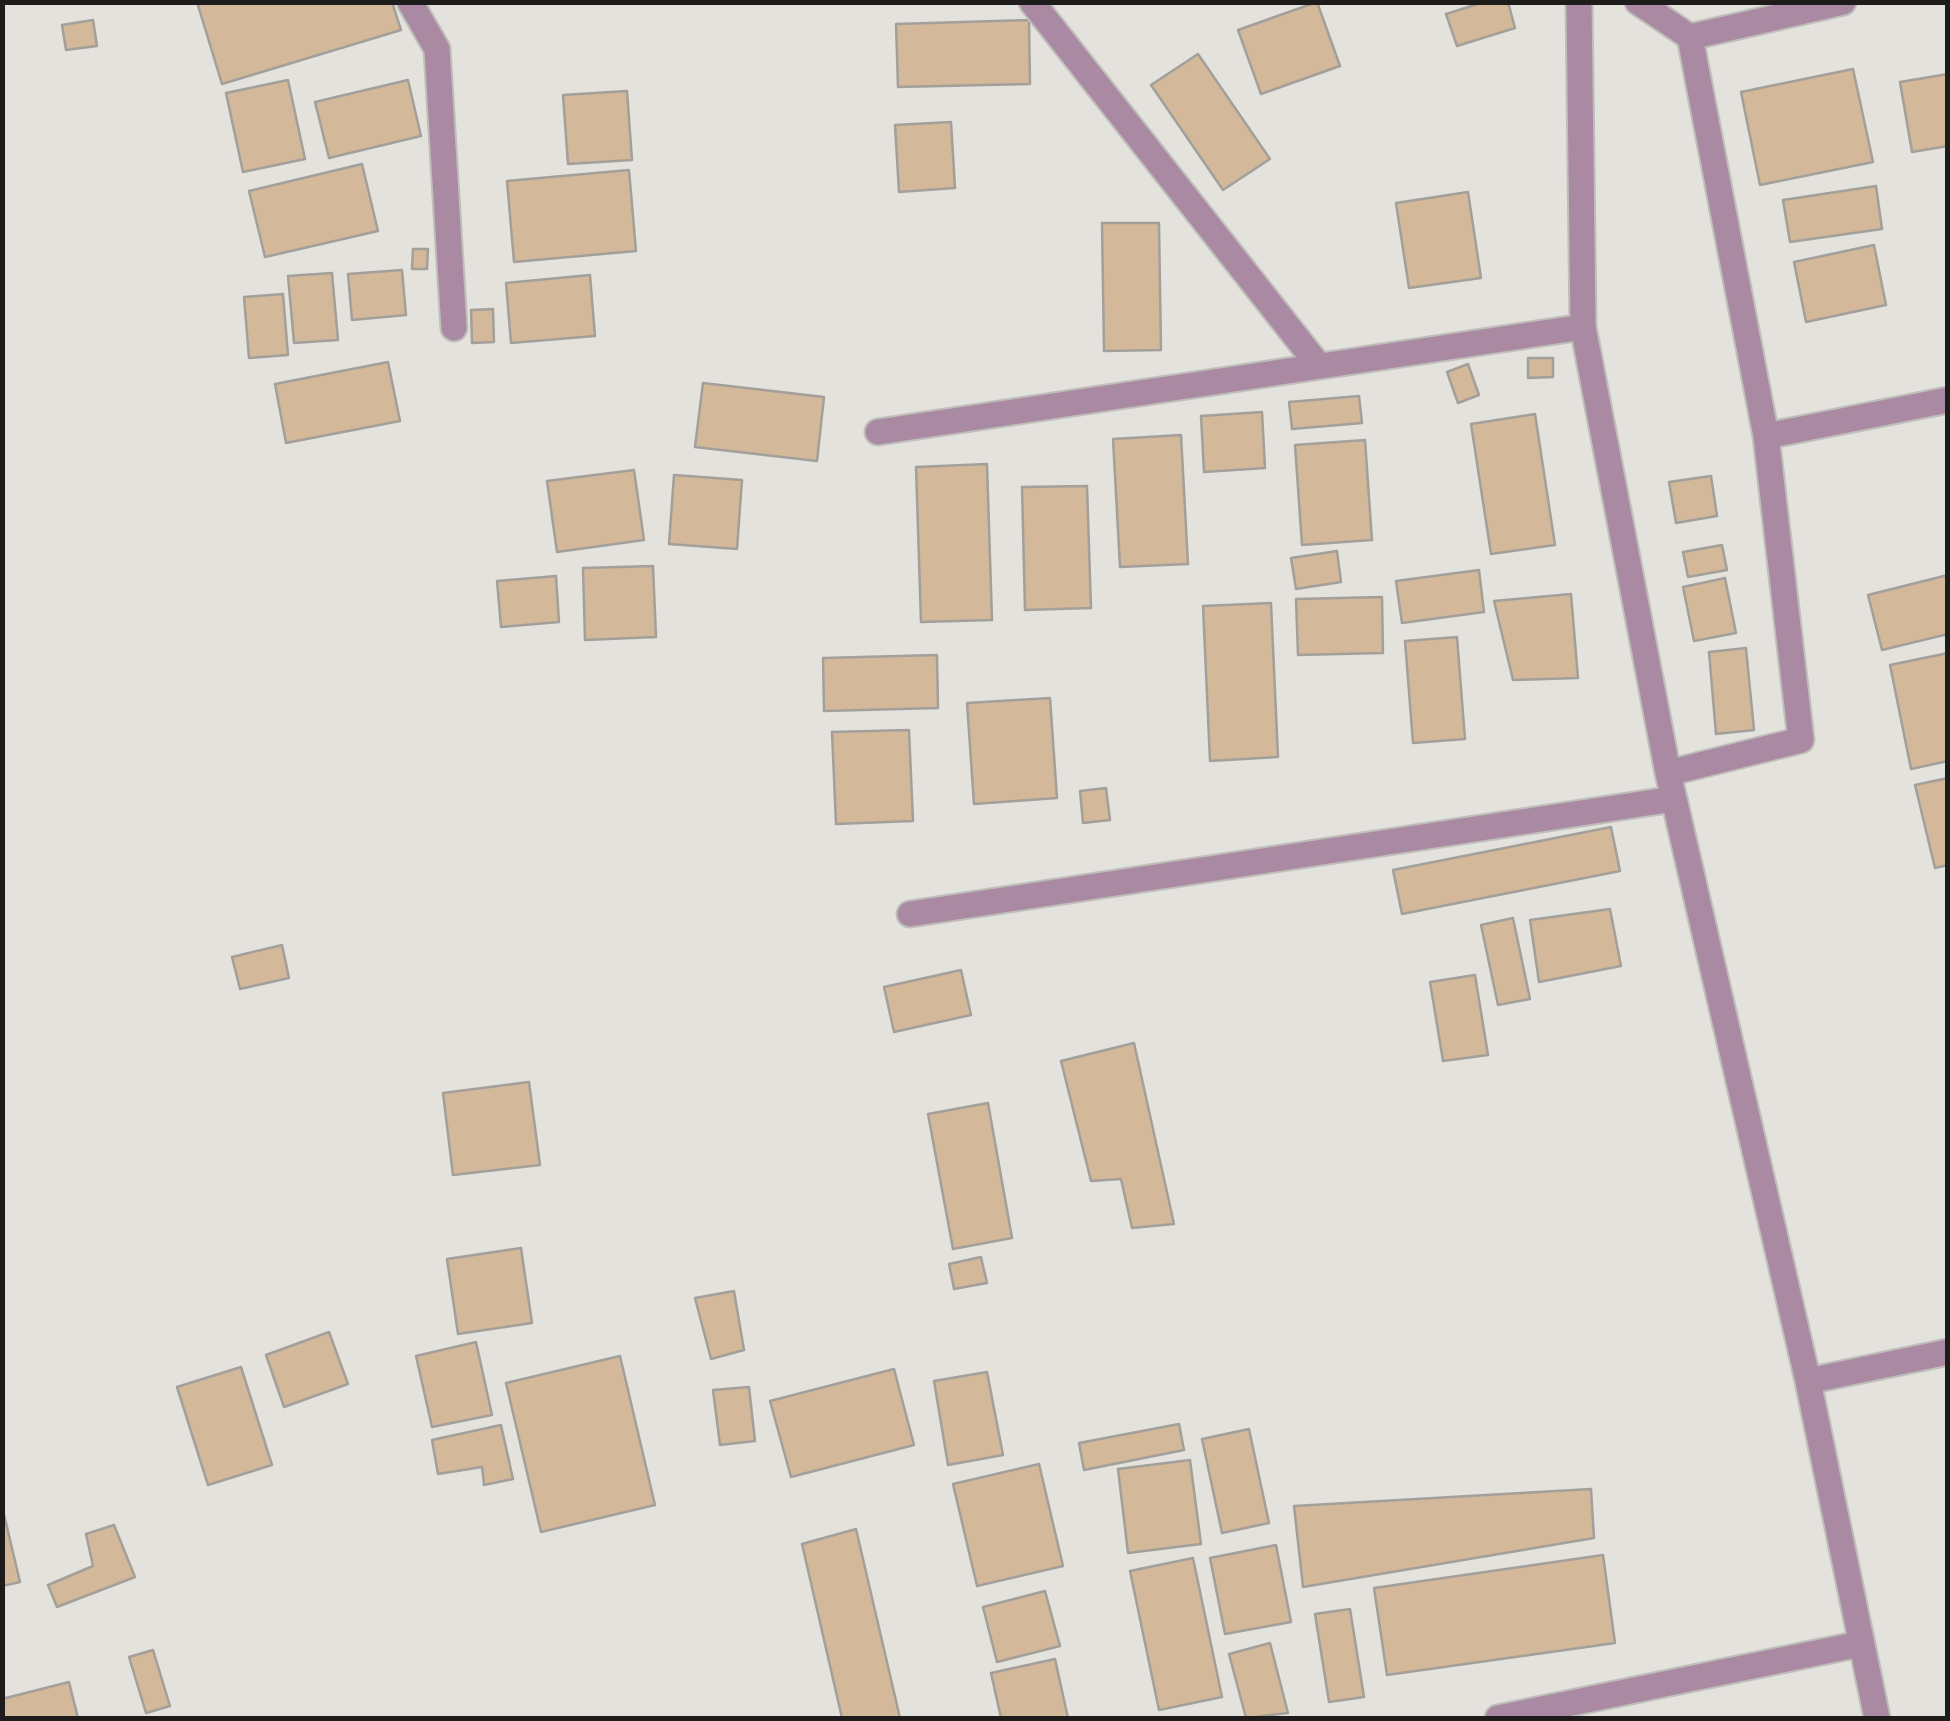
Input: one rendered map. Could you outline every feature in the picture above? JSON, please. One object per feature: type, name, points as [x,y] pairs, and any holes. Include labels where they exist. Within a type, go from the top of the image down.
[{"type":"street","points":[[410,2],[437,50],[454,328]]},
{"type":"street","points":[[1032,2],[1318,366]]},
{"type":"street","points":[[1579,2],[1583,327],[1668,772],[1808,1381],[1877,1718]]},
{"type":"street","points":[[1638,2],[1690,37],[1766,436],[1801,740],[1668,772]]},
{"type":"street","points":[[1690,37],[1844,2]]},
{"type":"street","points":[[878,432],[1583,327]]},
{"type":"street","points":[[1766,436],[1948,400]]},
{"type":"street","points":[[910,914],[1674,799]]},
{"type":"street","points":[[1808,1381],[1948,1352]]},
{"type":"street","points":[[1498,1718],[1860,1644]]},
{"type":"building","points":[[197,2],[392,2],[401,30],[222,84]]},
{"type":"building","points":[[1317,2],[1340,66],[1261,94],[1238,30]]},
{"type":"building","points":[[1484,2],[1508,2],[1515,28],[1457,46],[1446,14]]},
{"type":"building","points":[[93,20],[97,46],[66,50],[62,25]]},
{"type":"building","points":[[1029,20],[1030,84],[898,87],[896,24]]},
{"type":"building","points":[[1198,54],[1270,159],[1223,190],[1151,85]]},
{"type":"building","points":[[1853,69],[1873,162],[1760,185],[1741,92]]},
{"type":"building","points":[[1948,74],[1948,146],[1912,152],[1900,82]]},
{"type":"building","points":[[288,80],[305,159],[243,172],[226,93]]},
{"type":"building","points":[[408,80],[421,136],[329,158],[315,102]]},
{"type":"building","points":[[627,91],[632,160],[568,164],[563,95]]},
{"type":"building","points":[[951,122],[955,188],[899,192],[895,125]]},
{"type":"building","points":[[362,164],[378,231],[265,257],[249,191]]},
{"type":"building","points":[[629,170],[636,251],[514,262],[507,181]]},
{"type":"building","points":[[1876,186],[1882,229],[1790,242],[1783,200]]},
{"type":"building","points":[[1468,192],[1481,278],[1409,288],[1396,203]]},
{"type":"building","points":[[1102,223],[1159,223],[1161,350],[1104,351]]},
{"type":"building","points":[[1874,245],[1886,305],[1806,322],[1794,262]]},
{"type":"building","points":[[413,249],[428,249],[427,269],[412,269]]},
{"type":"building","points":[[402,270],[406,315],[352,320],[348,274]]},
{"type":"building","points":[[332,273],[338,340],[294,343],[288,276]]},
{"type":"building","points":[[590,275],[595,336],[511,343],[506,283]]},
{"type":"building","points":[[283,294],[288,355],[249,358],[244,297]]},
{"type":"building","points":[[493,309],[494,342],[472,343],[471,310]]},
{"type":"building","points":[[1528,358],[1553,358],[1553,377],[1528,378]]},
{"type":"building","points":[[388,362],[400,421],[286,443],[275,384]]},
{"type":"building","points":[[1468,364],[1479,395],[1458,403],[1447,372]]},
{"type":"building","points":[[703,383],[824,397],[817,461],[695,447]]},
{"type":"building","points":[[1359,396],[1362,423],[1292,429],[1289,402]]},
{"type":"building","points":[[1262,412],[1265,468],[1204,472],[1201,416]]},
{"type":"building","points":[[1535,414],[1555,545],[1491,554],[1471,424]]},
{"type":"building","points":[[1181,435],[1188,564],[1120,567],[1113,439]]},
{"type":"building","points":[[1365,440],[1372,540],[1302,545],[1295,445]]},
{"type":"building","points":[[987,464],[992,620],[921,622],[916,467]]},
{"type":"building","points":[[634,470],[644,540],[557,552],[547,481]]},
{"type":"building","points":[[674,475],[742,480],[737,549],[669,544]]},
{"type":"building","points":[[1711,476],[1717,516],[1676,523],[1669,482]]},
{"type":"building","points":[[1087,486],[1091,608],[1025,610],[1022,487]]},
{"type":"building","points":[[1722,545],[1727,570],[1688,577],[1683,552]]},
{"type":"building","points":[[1337,551],[1341,582],[1296,589],[1291,558]]},
{"type":"building","points":[[653,566],[656,637],[585,640],[583,568]]},
{"type":"building","points":[[1479,570],[1484,612],[1402,623],[1396,581]]},
{"type":"building","points":[[1948,575],[1948,634],[1882,650],[1868,595]]},
{"type":"building","points":[[556,576],[559,622],[501,627],[497,581]]},
{"type":"building","points":[[1725,578],[1736,633],[1694,641],[1683,587]]},
{"type":"building","points":[[1571,594],[1578,678],[1513,680],[1494,601]]},
{"type":"building","points":[[1382,597],[1383,653],[1298,655],[1296,599]]},
{"type":"building","points":[[1271,603],[1278,757],[1210,761],[1203,606]]},
{"type":"building","points":[[1457,637],[1465,739],[1413,743],[1405,641]]},
{"type":"building","points":[[1746,648],[1754,730],[1716,734],[1709,652]]},
{"type":"building","points":[[1948,653],[1948,761],[1911,769],[1890,665]]},
{"type":"building","points":[[937,655],[938,708],[824,711],[823,658]]},
{"type":"building","points":[[1050,698],[1057,798],[974,804],[967,703]]},
{"type":"building","points":[[909,730],[913,821],[836,824],[832,732]]},
{"type":"building","points":[[1948,778],[1948,865],[1935,868],[1915,785]]},
{"type":"building","points":[[1106,788],[1110,820],[1083,823],[1080,791]]},
{"type":"building","points":[[1611,827],[1620,871],[1402,914],[1393,870]]},
{"type":"building","points":[[1610,909],[1621,966],[1539,982],[1530,920]]},
{"type":"building","points":[[1513,918],[1530,999],[1498,1005],[1481,925]]},
{"type":"building","points":[[282,945],[289,978],[240,989],[232,957]]},
{"type":"building","points":[[961,970],[971,1015],[894,1032],[884,987]]},
{"type":"building","points":[[1475,975],[1488,1055],[1443,1061],[1430,982]]},
{"type":"building","points":[[1134,1043],[1174,1224],[1132,1228],[1121,1179],[1091,1181],[1061,1061]]},
{"type":"building","points":[[529,1082],[540,1165],[453,1175],[443,1093]]},
{"type":"building","points":[[988,1103],[1012,1238],[953,1249],[928,1114]]},
{"type":"building","points":[[521,1248],[532,1323],[458,1334],[447,1259]]},
{"type":"building","points":[[981,1257],[987,1283],[954,1289],[949,1264]]},
{"type":"building","points":[[734,1291],[744,1350],[711,1359],[695,1298]]},
{"type":"building","points":[[329,1332],[348,1384],[284,1407],[266,1355]]},
{"type":"building","points":[[476,1342],[492,1415],[432,1427],[416,1356]]},
{"type":"building","points":[[620,1356],[655,1505],[541,1532],[506,1383]]},
{"type":"building","points":[[241,1367],[272,1465],[208,1485],[177,1387]]},
{"type":"building","points":[[894,1369],[914,1445],[791,1477],[770,1401]]},
{"type":"building","points":[[987,1372],[1003,1455],[948,1465],[934,1381]]},
{"type":"building","points":[[749,1387],[755,1441],[720,1445],[713,1390]]},
{"type":"building","points":[[1179,1424],[1184,1450],[1084,1470],[1079,1443]]},
{"type":"building","points":[[501,1425],[513,1479],[484,1485],[482,1467],[438,1474],[432,1440]]},
{"type":"building","points":[[1249,1429],[1269,1523],[1222,1533],[1202,1439]]},
{"type":"building","points":[[1190,1460],[1201,1544],[1128,1553],[1118,1469]]},
{"type":"building","points":[[1039,1464],[1063,1566],[977,1586],[953,1484]]},
{"type":"building","points":[[1591,1489],[1594,1538],[1303,1587],[1294,1506]]},
{"type":"building","points":[[2,1506],[20,1582],[2,1586]]},
{"type":"building","points":[[114,1525],[135,1577],[57,1607],[48,1585],[93,1566],[86,1534]]},
{"type":"building","points":[[856,1529],[900,1718],[842,1718],[802,1544]]},
{"type":"building","points":[[1276,1545],[1291,1622],[1225,1634],[1210,1558]]},
{"type":"building","points":[[1603,1555],[1615,1643],[1387,1675],[1374,1588]]},
{"type":"building","points":[[1193,1558],[1222,1697],[1159,1710],[1130,1571]]},
{"type":"building","points":[[1045,1591],[1060,1646],[997,1662],[983,1607]]},
{"type":"building","points":[[1350,1609],[1364,1697],[1329,1702],[1315,1614]]},
{"type":"building","points":[[1270,1643],[1288,1713],[1246,1718],[1229,1654]]},
{"type":"building","points":[[153,1650],[170,1706],[146,1713],[129,1657]]},
{"type":"building","points":[[1055,1659],[1068,1718],[1001,1718],[991,1673]]},
{"type":"building","points":[[69,1682],[78,1718],[2,1718],[2,1699]]}]
